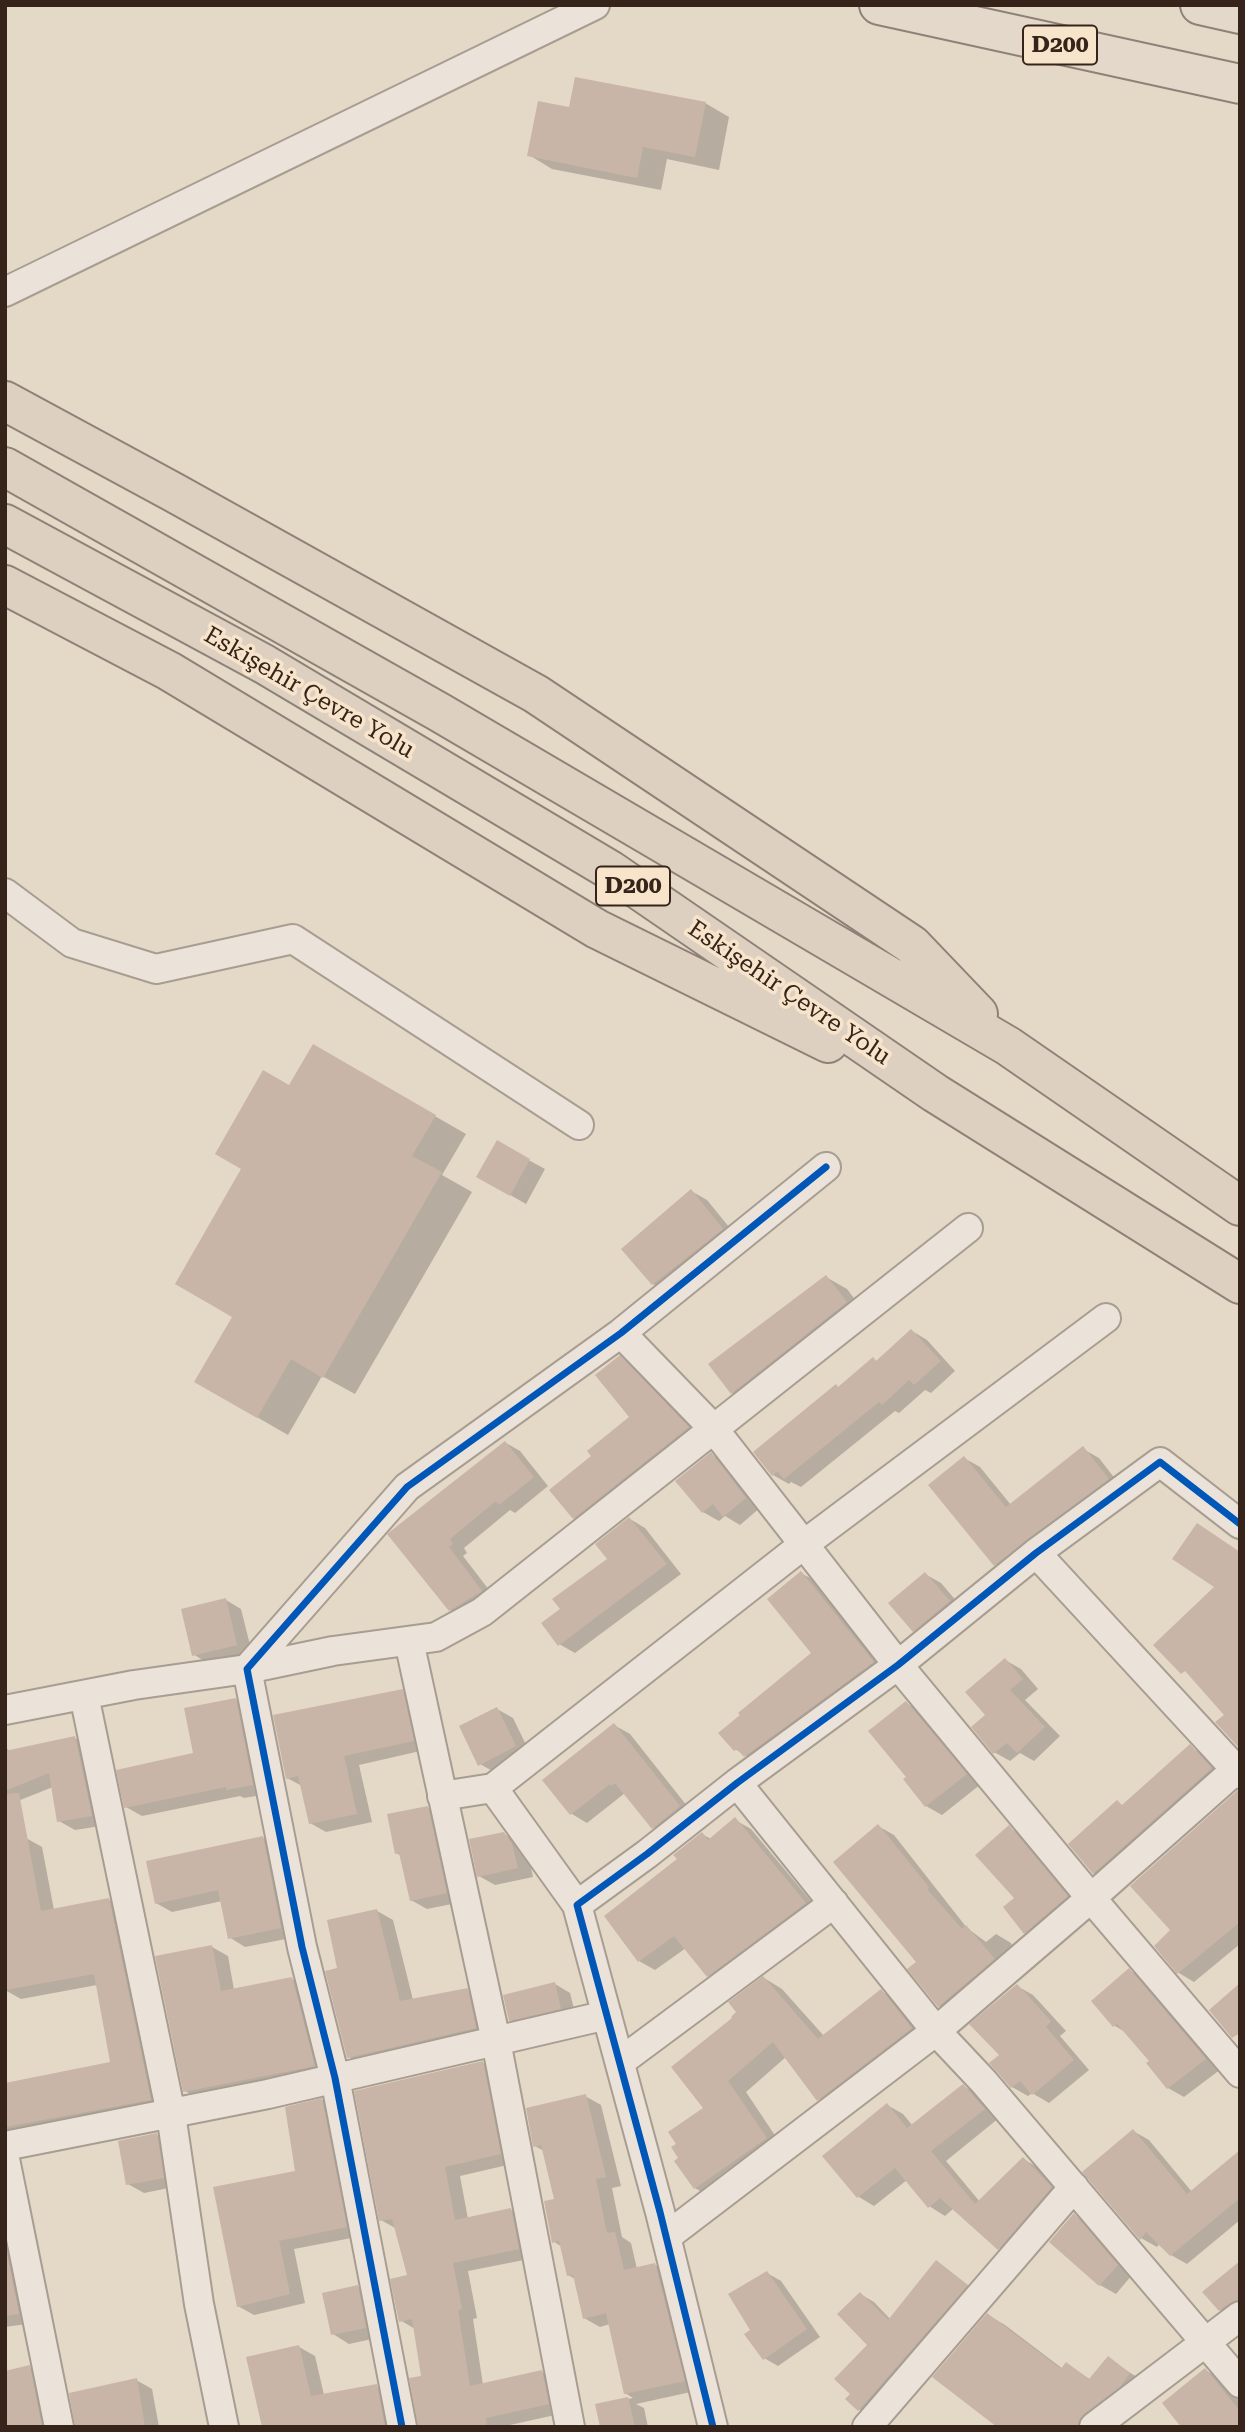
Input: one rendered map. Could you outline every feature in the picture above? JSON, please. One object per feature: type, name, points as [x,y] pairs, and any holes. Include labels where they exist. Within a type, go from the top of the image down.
[{"type":"highway","points":[[5,401],[536,694],[912,945],[1008,1046]]},
{"type":"highway","name":"Eskişehir Çevre Yolu","points":[[5,467],[439,712],[1008,1046],[1240,1206]]},
{"type":"highway","name":"Eskişehir Çevre Yolu","points":[[5,524],[264,664],[610,870],[935,1093],[1240,1284]]},
{"type":"highway","points":[[5,585],[169,671],[597,929],[935,1093]]},
{"type":"main road","name":"D200","points":[[880,5],[1240,84]]},
{"type":"main road","points":[[1200,5],[1240,15]]},
{"type":"street","points":[[5,292],[595,5]]},
{"type":"street","points":[[5,893],[72,943],[156,969],[293,939],[579,1125]]},
{"type":"street","points":[[247,1670],[407,1487],[621,1333],[826,1167]]},
{"type":"street","points":[[5,1710],[134,1685],[247,1670],[333,1651],[436,1637],[482,1612],[968,1228]]},
{"type":"street","points":[[442,1796],[493,1788],[803,1545],[1106,1318]]},
{"type":"street","points":[[621,1333],[713,1428],[898,1665],[1240,2073]]},
{"type":"street","points":[[577,1905],[898,1665],[1036,1553],[1160,1462],[1240,1524]]},
{"type":"street","points":[[666,2237],[936,2031],[1238,1770],[1036,1553]]},
{"type":"street","points":[[410,1641],[496,2041],[570,2427]]},
{"type":"street","points":[[247,1670],[302,1947],[335,2078],[402,2427]]},
{"type":"street","points":[[84,1695],[171,2114],[199,2304],[224,2427]]},
{"type":"street","points":[[737,1783],[936,2031],[984,2081],[1240,2383]]},
{"type":"street","points":[[493,1788],[577,1905],[666,2237],[713,2427]]},
{"type":"street","points":[[620,2062],[834,1903]]},
{"type":"street","points":[[5,2146],[171,2114],[607,2015]]},
{"type":"street","points":[[5,2159],[60,2427]]},
{"type":"street","points":[[867,2427],[1074,2187]]},
{"type":"street","points":[[1094,2427],[1240,2316]]},
{"type":"building","points":[[575,77],[706,102],[695,157],[643,147],[637,178],[527,156],[538,101],[569,107]]},
{"type":"building","points":[[313,1044],[436,1115],[412,1156],[442,1172],[323,1378],[291,1359],[257,1418],[194,1382],[232,1317],[175,1284],[241,1169],[215,1154],[263,1070],[289,1085]]},
{"type":"building","points":[[497,1140],[530,1159],[510,1196],[476,1177]]},
{"type":"building","points":[[691,1189],[723,1229],[652,1285],[621,1249]]},
{"type":"building","points":[[826,1275],[847,1302],[731,1394],[708,1364]]},
{"type":"building","points":[[911,1329],[941,1361],[914,1385],[909,1380],[882,1405],[879,1402],[784,1479],[777,1471],[772,1476],[753,1452],[836,1384],[838,1387],[873,1357],[876,1361]]},
{"type":"building","points":[[620,1355],[689,1427],[573,1519],[549,1490],[591,1456],[587,1451],[629,1417],[595,1375]]},
{"type":"building","points":[[505,1441],[534,1477],[499,1505],[496,1501],[450,1539],[453,1544],[449,1547],[482,1591],[449,1611],[387,1534]]},
{"type":"building","points":[[1083,1446],[1109,1479],[994,1566],[928,1485],[964,1456],[1006,1507]]},
{"type":"building","points":[[711,1452],[746,1498],[723,1517],[713,1504],[702,1513],[675,1481]]},
{"type":"building","points":[[629,1517],[667,1564],[558,1646],[541,1623],[560,1609],[552,1599],[607,1559],[595,1544]]},
{"type":"building","points":[[1197,1523],[1240,1552],[1240,1749],[1215,1722],[1224,1715],[1185,1671],[1181,1674],[1153,1645],[1214,1587],[1172,1559]]},
{"type":"building","points":[[801,1571],[874,1662],[744,1757],[737,1749],[734,1751],[718,1733],[740,1715],[738,1713],[811,1653],[767,1599]]},
{"type":"building","points":[[925,1572],[950,1601],[913,1632],[888,1603]]},
{"type":"building","points":[[226,1598],[237,1645],[192,1656],[181,1609]]},
{"type":"building","points":[[1005,1658],[1023,1679],[1010,1690],[1045,1727],[1017,1753],[1007,1743],[993,1754],[971,1727],[985,1715],[965,1692]]},
{"type":"building","points":[[403,1689],[414,1741],[344,1756],[357,1814],[309,1824],[298,1776],[286,1779],[273,1715]]},
{"type":"building","points":[[236,1698],[253,1785],[226,1790],[226,1787],[124,1808],[116,1770],[193,1753],[184,1708]]},
{"type":"building","points":[[906,1701],[967,1774],[925,1807],[903,1779],[906,1777],[868,1731]]},
{"type":"building","points":[[497,1707],[516,1746],[478,1766],[459,1726]]},
{"type":"building","points":[[614,1723],[680,1806],[652,1829],[615,1783],[570,1815],[542,1780]]},
{"type":"building","points":[[75,1736],[92,1816],[57,1822],[49,1773],[5,1791],[5,1751]]},
{"type":"building","points":[[1190,1744],[1212,1768],[1093,1874],[1068,1844],[1117,1800],[1122,1805]]},
{"type":"building","points":[[1238,1790],[1240,1922],[1177,1974],[1154,1946],[1170,1930],[1130,1886]]},
{"type":"building","points":[[19,1793],[41,1911],[109,1898],[151,2100],[5,2127],[5,2083],[110,2062],[94,1974],[5,1990],[5,1794]]},
{"type":"building","points":[[428,1806],[447,1893],[410,1901],[399,1853],[395,1854],[387,1814]]},
{"type":"building","points":[[735,1817],[806,1903],[707,1977],[674,1936],[638,1962],[604,1916],[677,1859],[673,1855],[702,1832],[708,1840]]},
{"type":"building","points":[[878,1824],[929,1887],[927,1889],[962,1929],[966,1925],[995,1959],[938,2007],[907,1969],[916,1962],[833,1862]]},
{"type":"building","points":[[1009,1825],[1068,1896],[1024,1934],[1003,1907],[1014,1898],[975,1855]]},
{"type":"building","points":[[504,1832],[512,1844],[518,1868],[477,1877],[469,1839]]},
{"type":"building","points":[[263,1836],[281,1928],[228,1939],[218,1890],[155,1904],[146,1861]]},
{"type":"building","points":[[377,1909],[400,2001],[468,1988],[476,2028],[347,2058],[325,1971],[337,1968],[327,1920]]},
{"type":"building","points":[[212,1945],[221,1991],[292,1977],[315,2066],[183,2092],[155,1956]]},
{"type":"building","points":[[1129,1968],[1206,2059],[1167,2089],[1146,2063],[1149,2061],[1117,2024],[1113,2027],[1091,2001]]},
{"type":"building","points":[[763,1976],[818,2039],[881,1989],[912,2028],[817,2101],[773,2042],[728,2081],[767,2138],[694,2189],[674,2161],[678,2158],[671,2147],[676,2144],[668,2132],[703,2108],[671,2067],[732,2018],[736,2012],[728,2002]]},
{"type":"building","points":[[555,1982],[561,2009],[509,2021],[503,1995]]},
{"type":"building","points":[[1240,1983],[1240,2033],[1232,2038],[1209,2010]]},
{"type":"building","points":[[1017,1984],[1051,2021],[1046,2027],[1074,2060],[1032,2095],[1020,2081],[1011,2088],[989,2063],[999,2055],[969,2024]]},
{"type":"building","points":[[483,2061],[501,2154],[445,2167],[455,2220],[511,2208],[519,2249],[453,2263],[462,2309],[458,2310],[470,2386],[542,2370],[549,2404],[486,2418],[487,2427],[418,2427],[409,2378],[421,2376],[412,2319],[399,2322],[390,2279],[407,2275],[392,2219],[379,2221],[354,2091]]},
{"type":"building","points":[[963,2084],[985,2109],[931,2151],[975,2204],[1023,2157],[1052,2187],[998,2250],[940,2198],[928,2208],[895,2168],[857,2198],[822,2156],[887,2103],[907,2128]]},
{"type":"building","points":[[586,2094],[606,2177],[596,2179],[607,2233],[615,2232],[624,2270],[655,2263],[685,2381],[624,2394],[606,2313],[583,2319],[573,2275],[567,2276],[559,2241],[552,2243],[544,2201],[554,2199],[541,2145],[533,2147],[526,2108]]},
{"type":"building","points":[[322,2098],[347,2227],[279,2241],[290,2294],[237,2307],[213,2187],[295,2171],[285,2107]]},
{"type":"building","points":[[1133,2129],[1187,2194],[1240,2150],[1240,2198],[1170,2256],[1146,2232],[1140,2240],[1082,2172]]},
{"type":"building","points":[[157,2133],[164,2178],[126,2185],[118,2141]]},
{"type":"building","points":[[1074,2213],[1118,2265],[1099,2286],[1049,2242]]},
{"type":"building","points":[[5,2244],[19,2314],[5,2316]]},
{"type":"building","points":[[936,2260],[968,2285],[858,2411],[845,2399],[850,2394],[834,2379],[867,2345],[837,2314],[860,2292],[888,2320]]},
{"type":"building","points":[[1240,2261],[1240,2300],[1231,2302],[1219,2311],[1202,2292]]},
{"type":"building","points":[[767,2271],[807,2329],[763,2360],[744,2334],[750,2330],[728,2294]]},
{"type":"building","points":[[358,2285],[366,2328],[331,2335],[322,2293]]},
{"type":"building","points":[[987,2313],[1061,2369],[1066,2362],[1089,2379],[1108,2356],[1130,2373],[1120,2387],[1084,2414],[1078,2427],[997,2427],[932,2377]]},
{"type":"building","points":[[299,2345],[311,2396],[377,2384],[385,2427],[262,2427],[246,2357]]},
{"type":"building","points":[[30,2365],[42,2427],[5,2427],[5,2371]]},
{"type":"building","points":[[1205,2368],[1240,2411],[1240,2427],[1181,2427],[1162,2403]]},
{"type":"building","points":[[137,2378],[145,2427],[75,2427],[69,2393]]},
{"type":"building","points":[[628,2397],[635,2427],[600,2427],[595,2404]]},
{"type":"cycle path","points":[[402,2427],[335,2078],[302,1947],[247,1669],[407,1487],[621,1333],[826,1167]]},
{"type":"cycle path","points":[[713,2427],[660,2212],[577,1905],[898,1665],[1036,1553],[1160,1462],[1240,1524]]}]
